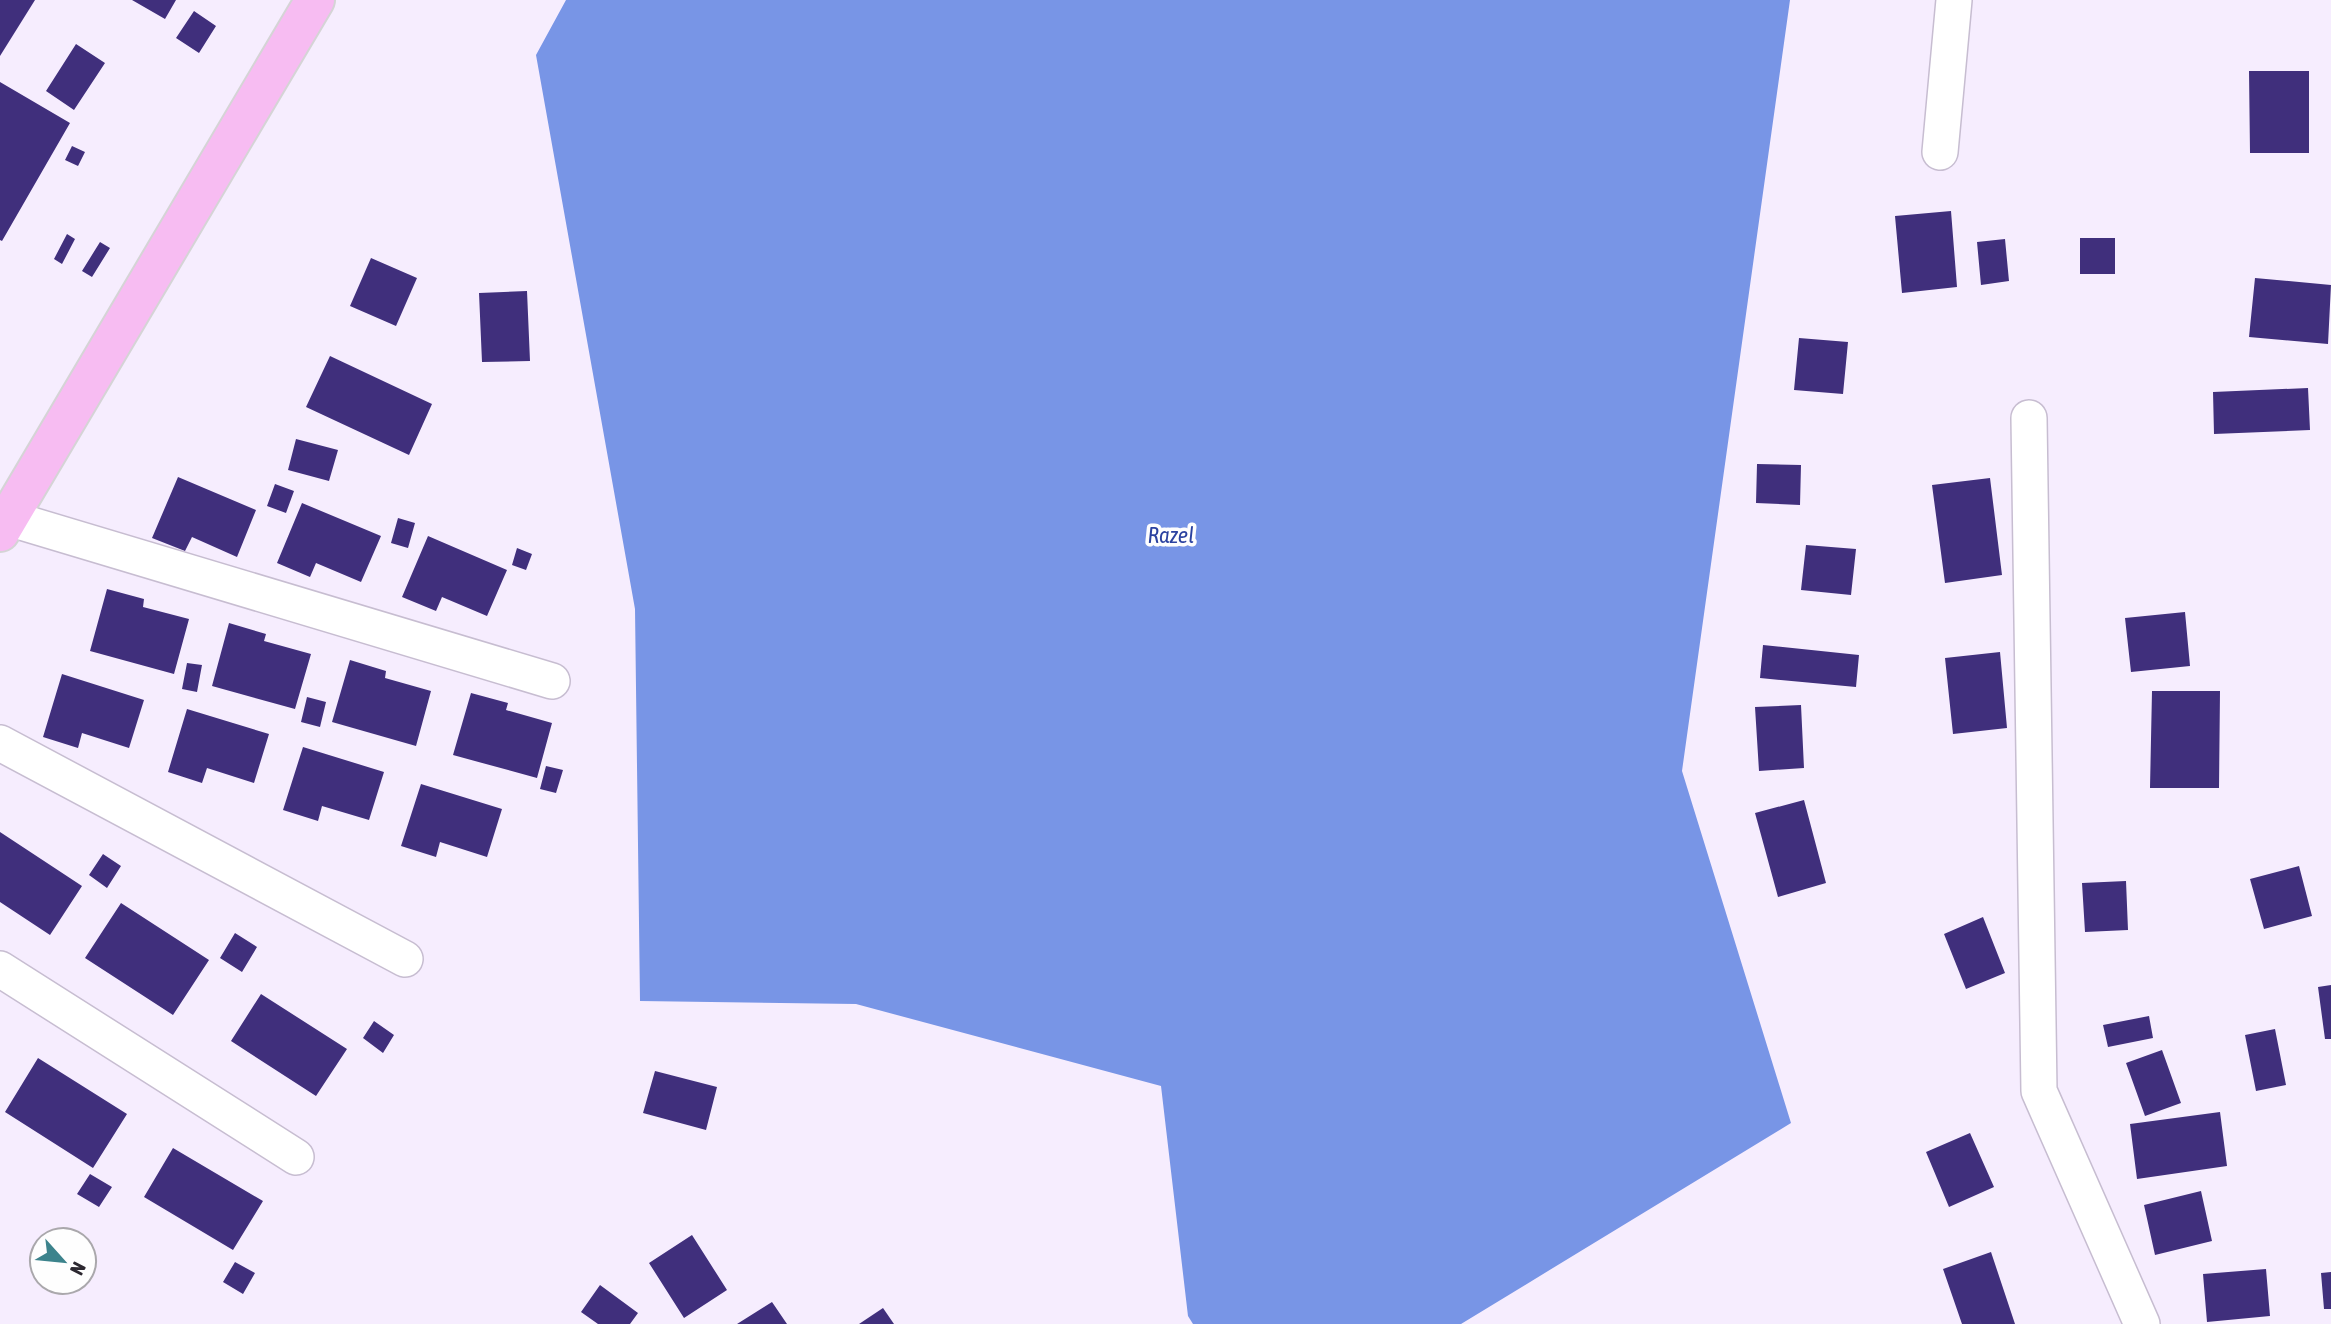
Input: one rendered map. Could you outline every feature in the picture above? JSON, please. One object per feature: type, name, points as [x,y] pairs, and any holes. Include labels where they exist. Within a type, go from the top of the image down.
[{"type":"main road","points":[[4,525],[315,0]]},
{"type":"street","points":[[1940,152],[1954,0]]},
{"type":"street","points":[[2029,418],[2039,1091],[2142,1324]]},
{"type":"street","points":[[4,525],[552,681]]},
{"type":"street","points":[[0,743],[405,960]]},
{"type":"street","points":[[0,969],[296,1157]]},
{"type":"water","name":"Razel","points":[[566,0],[1790,0],[1682,771],[1791,1123],[1461,1324],[1193,1324],[1188,1316],[1161,1086],[856,1004],[640,1001],[635,609],[536,55]]},
{"type":"building","points":[[0,0],[35,0],[0,56]]},
{"type":"building","points":[[132,0],[176,0],[165,19]]},
{"type":"building","points":[[194,11],[216,26],[199,53],[176,38]]},
{"type":"building","points":[[76,44],[105,63],[74,110],[46,91]]},
{"type":"building","points":[[2249,71],[2309,71],[2309,153],[2250,153]]},
{"type":"building","points":[[0,82],[70,123],[2,241],[0,240]]},
{"type":"building","points":[[72,146],[85,152],[78,166],[65,160]]},
{"type":"building","points":[[1951,211],[1957,287],[1902,293],[1895,216]]},
{"type":"building","points":[[67,234],[75,239],[62,264],[54,259]]},
{"type":"building","points":[[2080,238],[2115,238],[2115,274],[2080,274]]},
{"type":"building","points":[[2005,239],[2009,281],[1981,285],[1977,242]]},
{"type":"building","points":[[100,242],[110,248],[92,277],[82,271]]},
{"type":"building","points":[[371,258],[417,278],[396,326],[350,306]]},
{"type":"building","points":[[2255,278],[2331,285],[2328,344],[2249,337]]},
{"type":"building","points":[[527,291],[530,361],[482,362],[479,293]]},
{"type":"building","points":[[1799,338],[1848,342],[1843,394],[1794,390]]},
{"type":"building","points":[[330,356],[432,404],[409,455],[306,407]]},
{"type":"building","points":[[2308,388],[2310,430],[2214,434],[2213,392]]},
{"type":"building","points":[[296,439],[338,450],[329,481],[288,470]]},
{"type":"building","points":[[1757,464],[1801,465],[1800,505],[1756,503]]},
{"type":"building","points":[[178,477],[256,510],[237,557],[192,537],[185,551],[152,538]]},
{"type":"building","points":[[1990,478],[2002,575],[1945,583],[1932,485]]},
{"type":"building","points":[[275,484],[294,491],[286,513],[267,506]]},
{"type":"building","points":[[302,503],[381,536],[361,582],[316,563],[310,577],[277,563]]},
{"type":"building","points":[[398,518],[415,523],[408,548],[391,543]]},
{"type":"building","points":[[428,536],[507,570],[487,616],[442,597],[436,611],[402,597]]},
{"type":"building","points":[[1806,545],[1856,549],[1851,595],[1801,590]]},
{"type":"building","points":[[517,548],[532,554],[526,570],[512,565]]},
{"type":"building","points":[[107,589],[144,599],[143,607],[189,619],[174,674],[90,651]]},
{"type":"building","points":[[2185,612],[2190,666],[2131,672],[2125,618]]},
{"type":"building","points":[[229,623],[266,634],[264,641],[311,654],[295,709],[212,686]]},
{"type":"building","points":[[1763,645],[1859,655],[1856,687],[1760,678]]},
{"type":"building","points":[[2000,652],[2007,728],[1953,734],[1945,658]]},
{"type":"building","points":[[350,660],[386,671],[385,678],[431,691],[416,746],[332,722]]},
{"type":"building","points":[[187,663],[202,665],[197,692],[182,689]]},
{"type":"building","points":[[62,674],[144,700],[129,748],[82,733],[78,748],[43,737]]},
{"type":"building","points":[[2152,691],[2220,691],[2219,788],[2150,788]]},
{"type":"building","points":[[471,693],[508,703],[506,710],[552,723],[537,778],[453,755]]},
{"type":"building","points":[[307,697],[326,702],[320,727],[301,722]]},
{"type":"building","points":[[1801,705],[1804,768],[1759,771],[1755,707]]},
{"type":"building","points":[[187,709],[269,734],[254,783],[207,768],[202,783],[168,772]]},
{"type":"building","points":[[303,747],[384,772],[369,820],[322,806],[318,821],[283,810]]},
{"type":"building","points":[[546,766],[563,770],[556,793],[540,789]]},
{"type":"building","points":[[421,784],[502,809],[487,857],[440,842],[436,857],[401,846]]},
{"type":"building","points":[[1804,800],[1826,883],[1778,897],[1755,813]]},
{"type":"building","points":[[0,832],[82,886],[50,935],[0,902]]},
{"type":"building","points":[[103,854],[121,866],[107,888],[89,875]]},
{"type":"building","points":[[2299,866],[2312,916],[2264,929],[2250,879]]},
{"type":"building","points":[[2126,881],[2128,930],[2085,932],[2082,883]]},
{"type":"building","points":[[121,903],[209,960],[173,1015],[85,958]]},
{"type":"building","points":[[1983,917],[2005,973],[1966,989],[1944,934]]},
{"type":"building","points":[[235,933],[257,947],[242,972],[220,958]]},
{"type":"building","points":[[2331,985],[2331,1039],[2325,1039],[2318,987]]},
{"type":"building","points":[[261,994],[347,1049],[316,1096],[231,1041]]},
{"type":"building","points":[[2149,1016],[2153,1038],[2108,1047],[2103,1025]]},
{"type":"building","points":[[374,1021],[394,1035],[383,1053],[363,1038]]},
{"type":"building","points":[[2275,1029],[2286,1085],[2256,1091],[2245,1035]]},
{"type":"building","points":[[2162,1050],[2181,1103],[2145,1116],[2126,1063]]},
{"type":"building","points":[[38,1058],[127,1114],[93,1168],[5,1112]]},
{"type":"building","points":[[655,1071],[717,1087],[706,1130],[643,1113]]},
{"type":"building","points":[[2220,1112],[2227,1166],[2137,1179],[2130,1124]]},
{"type":"building","points":[[1970,1133],[1994,1187],[1949,1207],[1926,1152]]},
{"type":"building","points":[[173,1148],[263,1201],[233,1250],[144,1197]]},
{"type":"building","points":[[90,1174],[112,1187],[99,1207],[77,1194]]},
{"type":"building","points":[[2201,1191],[2212,1241],[2155,1255],[2144,1205]]},
{"type":"building","points":[[692,1235],[727,1290],[684,1318],[649,1263]]},
{"type":"building","points":[[1991,1252],[2015,1324],[1962,1324],[1943,1269]]},
{"type":"building","points":[[235,1262],[255,1273],[243,1294],[223,1282]]},
{"type":"building","points":[[2266,1269],[2270,1316],[2207,1322],[2203,1274]]},
{"type":"building","points":[[2331,1272],[2331,1309],[2324,1309],[2321,1273]]},
{"type":"building","points":[[600,1285],[638,1313],[630,1324],[598,1324],[581,1312]]},
{"type":"building","points":[[772,1302],[787,1324],[737,1324]]},
{"type":"building","points":[[883,1308],[894,1324],[859,1324]]}]
